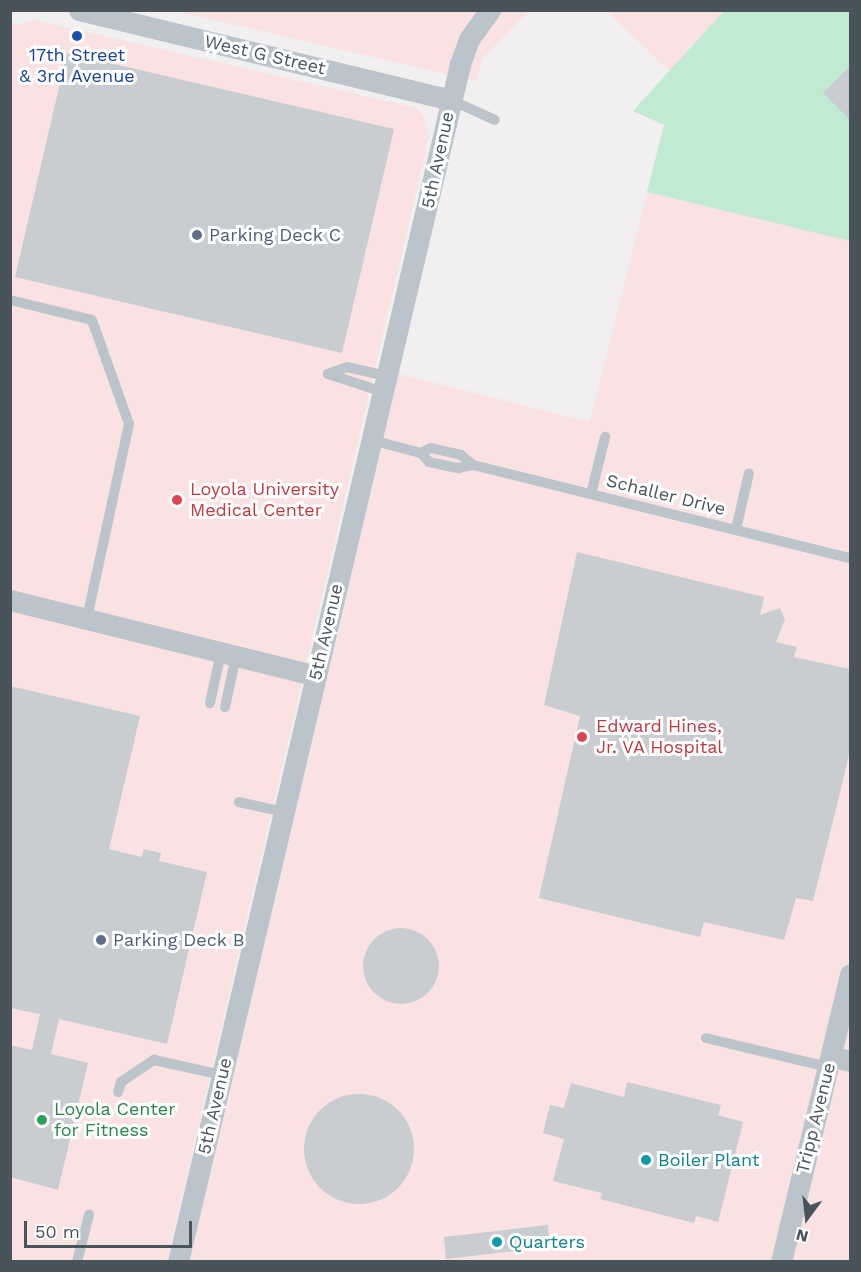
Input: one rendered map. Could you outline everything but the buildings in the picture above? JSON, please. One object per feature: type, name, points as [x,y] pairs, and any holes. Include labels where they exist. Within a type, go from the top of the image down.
[{"type":"street","name":"West G Street","points":[[79,10],[451,100]]},
{"type":"street","name":"5th Avenue","points":[[178,1262],[451,100],[469,39],[490,10]]},
{"type":"street","points":[[10,600],[316,676]]},
{"type":"street","name":"Tripp Avenue","points":[[781,1262],[836,1061],[850,974]]},
{"type":"lane","points":[[451,100],[495,120]]},
{"type":"lane","points":[[10,300],[92,320],[129,424],[87,619]]},
{"type":"lane","points":[[591,494],[605,437]]},
{"type":"lane","name":"Schaller Drive","points":[[371,440],[421,453],[429,462],[458,468],[473,465],[850,558]]},
{"type":"lane","points":[[736,529],[750,473]]},
{"type":"lane","points":[[210,703],[229,654]]},
{"type":"lane","points":[[225,707],[229,654]]},
{"type":"lane","points":[[239,802],[284,812]]},
{"type":"lane","points":[[706,1038],[836,1061]]},
{"type":"lane","points":[[118,1092],[121,1082],[154,1060],[222,1075]]},
{"type":"lane","points":[[77,1262],[89,1215]]},
{"type":"shaded area","points":[[175,11],[529,11],[483,58],[476,81]]},
{"type":"shaded area","name":"Edward Hines, Jr. VA Hospital","points":[[607,11],[850,11],[850,1261],[190,1262],[399,374],[590,422],[664,125],[633,111],[669,71]]},
{"type":"shaded area","name":"Loyola University Medical Center","points":[[34,20],[417,108],[423,115],[429,136],[167,1261],[11,1262],[10,22],[21,24]]},
{"type":"green space","points":[[724,11],[850,11],[850,241],[647,192],[664,125],[633,111]]},
{"type":"place","name":"17th Street & 3rd Avenue","points":[[77,36]]},
{"type":"place","name":"Parking Deck C","points":[[197,235]]},
{"type":"place","name":"Loyola University Medical Center","points":[[177,500]]},
{"type":"place","name":"Edward Hines, Jr. VA Hospital","points":[[582,737]]},
{"type":"place","name":"Parking Deck B","points":[[101,940]]},
{"type":"place","name":"Loyola Center for Fitness","points":[[42,1120]]},
{"type":"place","name":"Boiler Plant","points":[[646,1160]]},
{"type":"place","name":"Quarters","points":[[497,1242]]}]
